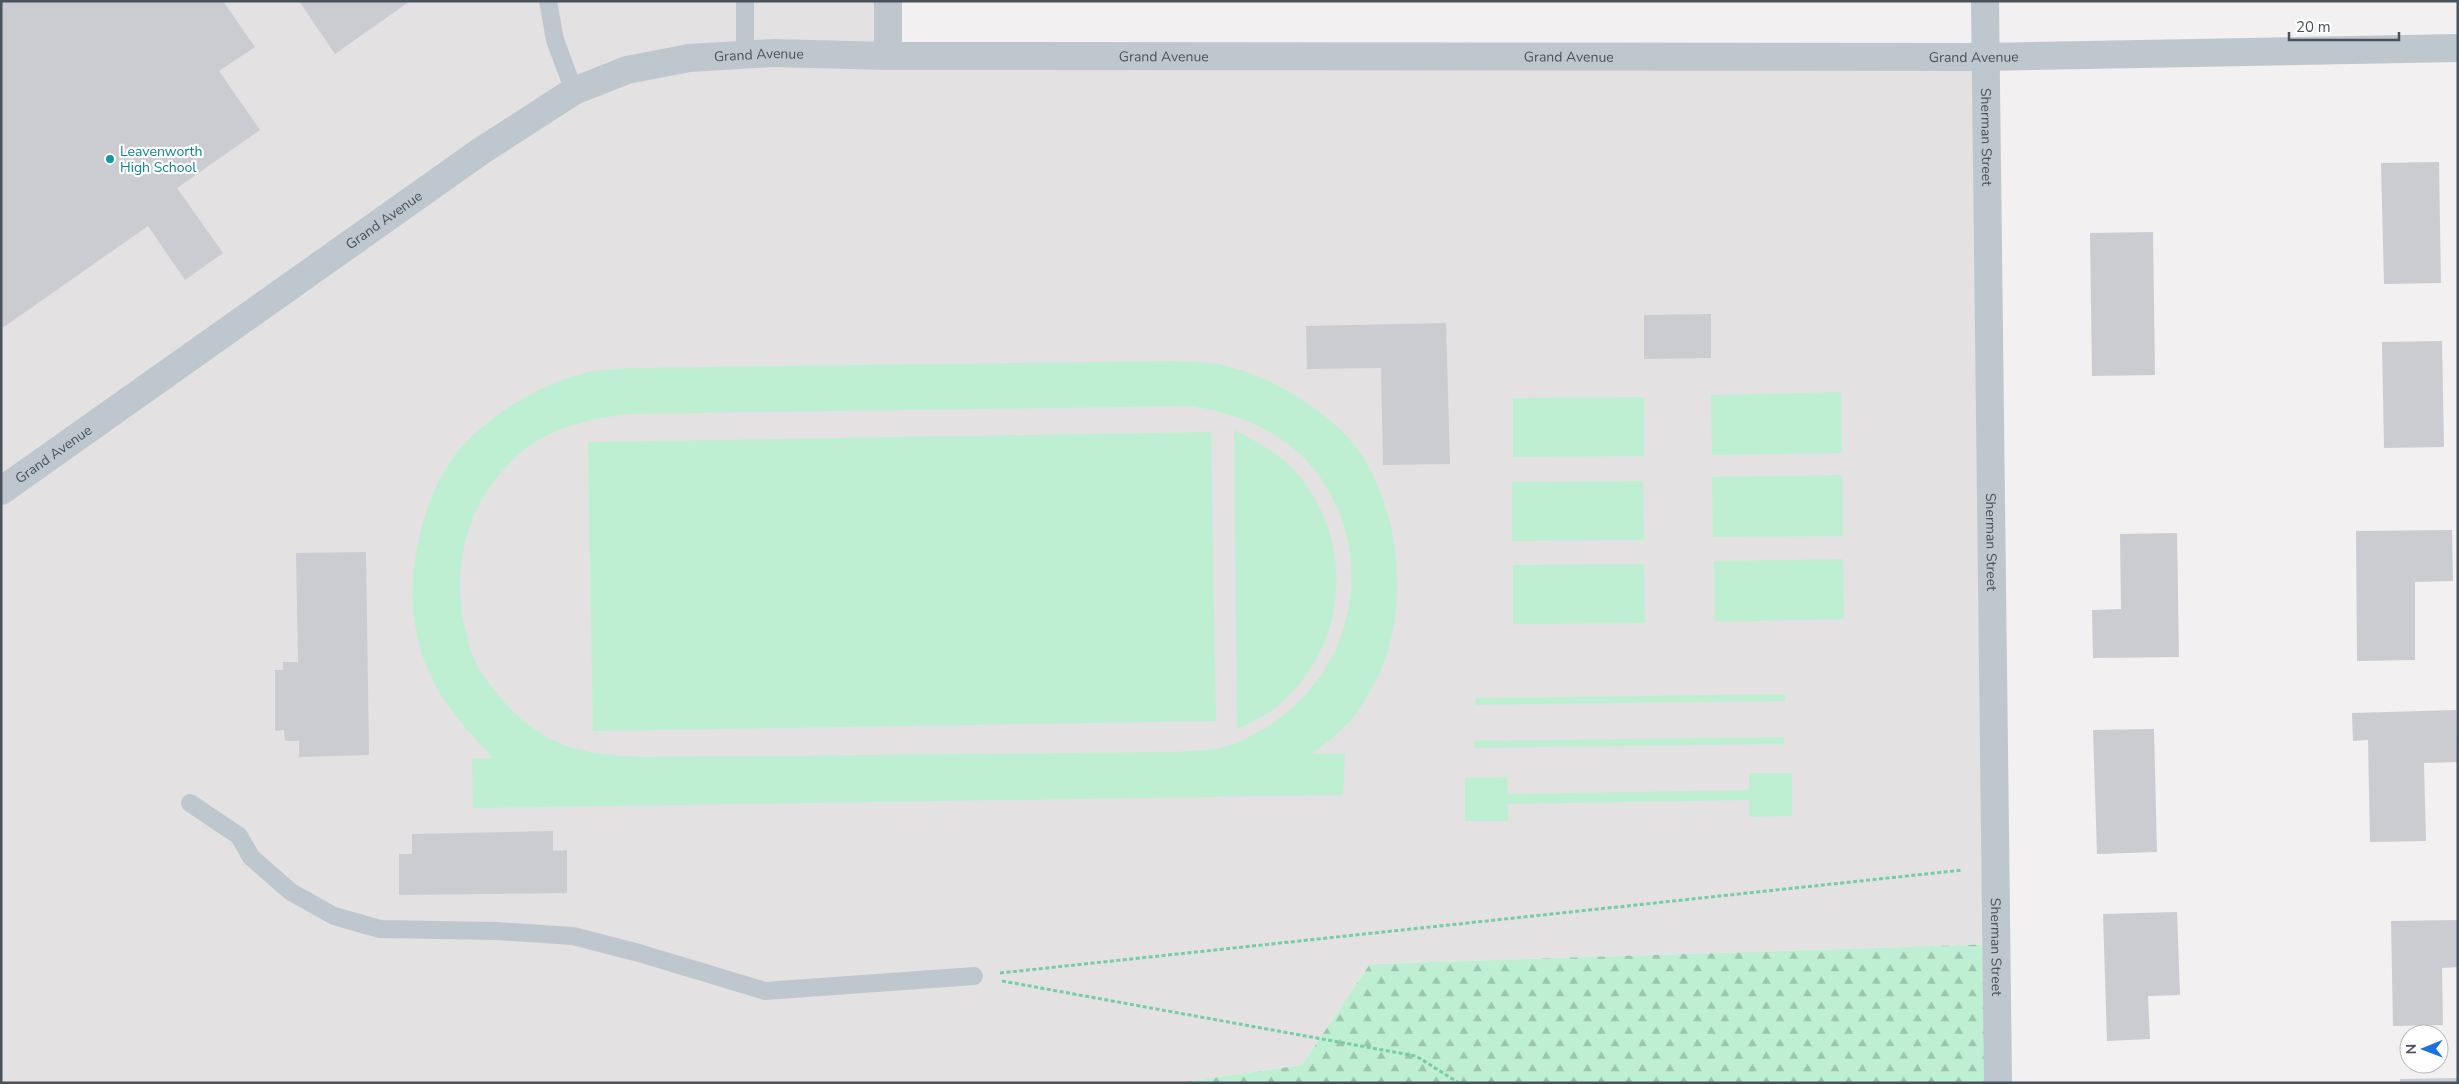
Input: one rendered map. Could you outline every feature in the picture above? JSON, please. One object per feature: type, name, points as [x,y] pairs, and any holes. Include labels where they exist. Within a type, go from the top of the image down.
[{"type":"street","points":[[888,1],[888,56]]},
{"type":"street","name":"Sherman Street","points":[[1985,1],[1998,1083]]},
{"type":"street","name":"Grand Avenue","points":[[1,491],[481,151],[574,91],[627,70],[689,58],[773,53],[888,56],[1986,57],[2458,48]]},
{"type":"lane","points":[[548,1],[555,40],[574,91]]},
{"type":"lane","points":[[745,1],[745,54]]},
{"type":"lane","points":[[190,803],[239,836],[251,857],[291,892],[334,916],[380,929],[495,931],[573,936],[639,953],[764,991],[974,976]]},
{"type":"path","points":[[974,976],[1996,867]]},
{"type":"path","points":[[974,976],[1416,1056],[1459,1083]]},
{"type":"shaded area","points":[[1,1],[888,1],[888,56],[1986,57],[1997,944],[1370,964],[1302,1065],[1178,1083],[1,1083]]},
{"type":"green space","points":[[1196,362],[1232,368],[1256,376],[1303,400],[1325,416],[1344,434],[1360,452],[1372,472],[1387,512],[1397,568],[1397,600],[1392,635],[1374,686],[1354,716],[1312,754],[1345,754],[1343,795],[473,808],[472,759],[493,758],[453,713],[445,701],[424,660],[416,633],[413,605],[413,576],[426,512],[441,476],[455,455],[483,426],[500,413],[538,390],[577,375],[608,369]],"holes":[[[1193,406],[1224,413],[1253,423],[1279,438],[1304,458],[1328,490],[1344,526],[1351,563],[1350,601],[1341,637],[1324,671],[1299,701],[1268,726],[1245,739],[1226,746],[1208,750],[1171,752],[644,757],[605,754],[566,746],[530,726],[506,704],[482,674],[471,650],[463,619],[460,573],[463,551],[477,509],[488,490],[518,455],[543,437],[570,426],[629,414]]]},
{"type":"green space","points":[[1841,392],[1842,453],[1712,455],[1711,395]]},
{"type":"green space","points":[[1644,397],[1644,456],[1513,457],[1513,398]]},
{"type":"green space","points":[[1234,430],[1281,458],[1294,470],[1314,497],[1328,527],[1335,558],[1336,590],[1331,622],[1320,652],[1303,680],[1275,708],[1237,729]]},
{"type":"green space","points":[[1211,432],[1216,721],[593,731],[588,442]]},
{"type":"green space","points":[[1842,475],[1843,536],[1713,537],[1712,477]]},
{"type":"green space","points":[[1643,481],[1644,540],[1512,541],[1512,482]]},
{"type":"green space","points":[[1843,559],[1844,619],[1715,622],[1714,561]]},
{"type":"green space","points":[[1644,564],[1645,623],[1513,624],[1513,565]]},
{"type":"green space","points":[[1785,694],[1785,701],[1475,705],[1476,698]]},
{"type":"green space","points":[[1784,737],[1784,744],[1475,748],[1474,741]]},
{"type":"green space","points":[[1749,773],[1792,773],[1792,816],[1750,817],[1749,800],[1508,804],[1508,821],[1465,821],[1465,778],[1507,777],[1508,794],[1749,790]]},
{"type":"green space","points":[[1997,944],[1998,1083],[1178,1083],[1302,1065],[1370,964]]},
{"type":"building","name":"Leavenworth High School","points":[[1,1],[223,1],[255,47],[219,71],[260,130],[177,188],[223,253],[185,280],[148,226],[1,329]]},
{"type":"building","points":[[299,1],[410,1],[335,54]]},
{"type":"building","points":[[2439,162],[2441,283],[2384,284],[2381,163]]},
{"type":"building","points":[[2153,232],[2155,375],[2092,376],[2090,233]]},
{"type":"building","points":[[1711,314],[1711,358],[1644,359],[1644,315]]},
{"type":"building","points":[[1446,323],[1450,464],[1383,465],[1381,368],[1307,369],[1306,326]]},
{"type":"building","points":[[2442,341],[2444,447],[2384,448],[2382,342]]},
{"type":"building","points":[[2452,530],[2453,581],[2415,582],[2415,660],[2357,661],[2356,531]]},
{"type":"building","points":[[2177,533],[2179,657],[2093,658],[2092,610],[2121,609],[2120,534]]},
{"type":"building","points":[[366,552],[369,755],[299,757],[299,741],[285,741],[284,730],[275,731],[275,670],[283,670],[283,662],[298,662],[296,553]]},
{"type":"building","points":[[2456,710],[2457,762],[2424,763],[2426,841],[2370,842],[2368,740],[2353,741],[2352,713]]},
{"type":"building","points":[[2154,729],[2157,852],[2097,854],[2093,730]]},
{"type":"building","points":[[553,831],[553,851],[567,850],[567,893],[399,895],[399,854],[412,854],[412,834]]},
{"type":"building","points":[[2177,912],[2180,995],[2148,996],[2150,1039],[2107,1041],[2103,914]]},
{"type":"building","points":[[2458,920],[2458,967],[2442,968],[2443,1024],[2399,1024],[2399,1026],[2393,1026],[2391,921]]},
{"type":"building","points":[[2458,1078],[2458,1083],[2400,1083],[2400,1079]]},
{"type":"place","name":"Leavenworth High School","points":[[110,159]]}]
